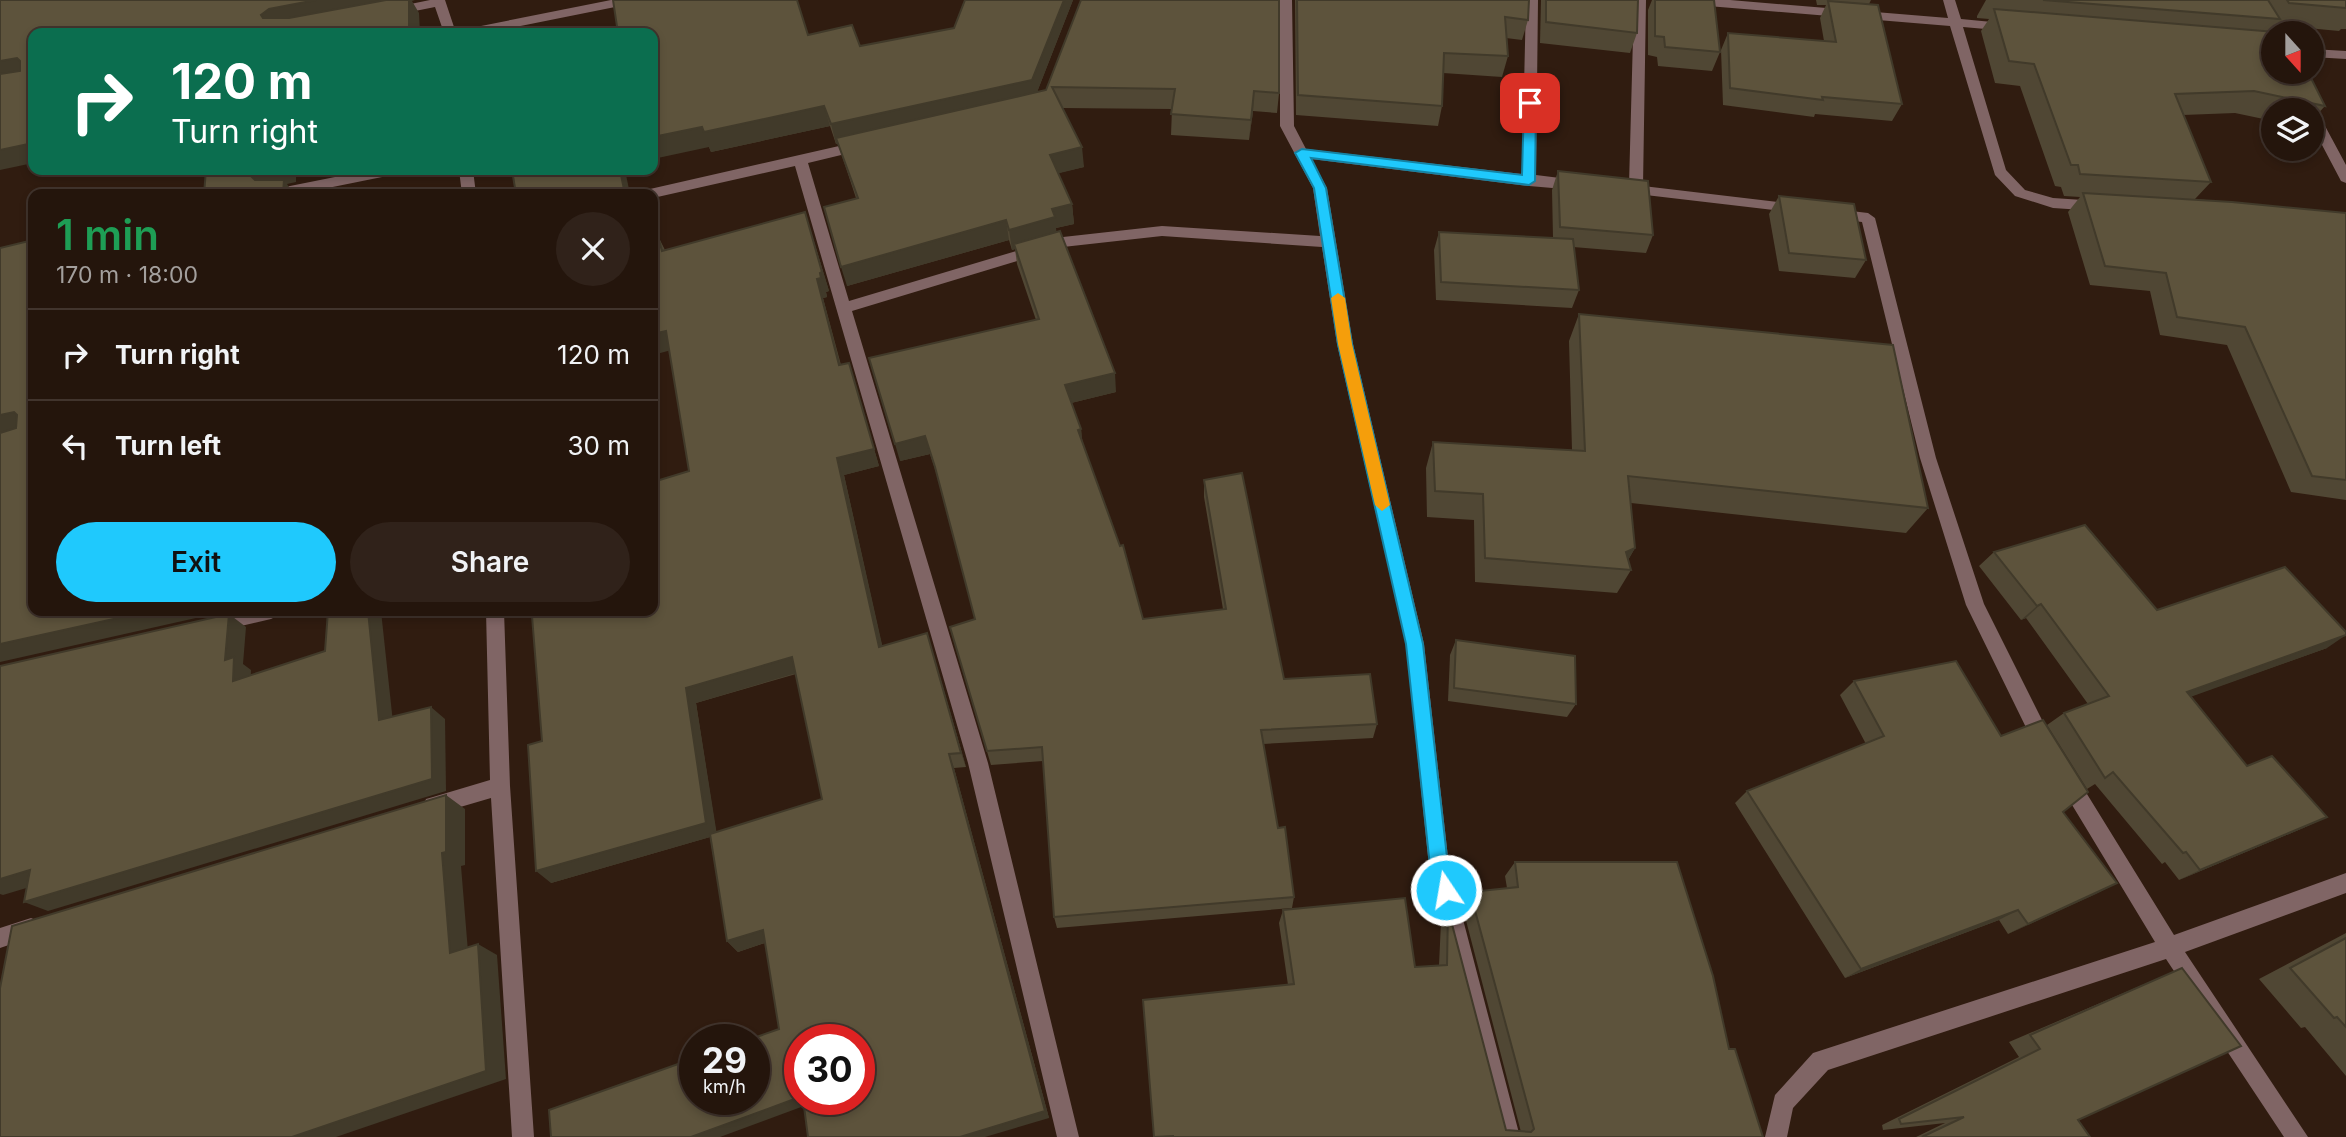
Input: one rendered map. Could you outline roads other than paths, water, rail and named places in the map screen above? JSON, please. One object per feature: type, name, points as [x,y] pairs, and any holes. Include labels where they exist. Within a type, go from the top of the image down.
[{"type":"street","points":[[491,28],[630,0]]},
{"type":"street","points":[[1286,0],[1287,126],[1320,188],[1345,344],[1415,644],[1439,866],[1509,1137]]},
{"type":"street","points":[[1529,181],[1532,0]]},
{"type":"street","points":[[1636,190],[1640,0]]},
{"type":"street","points":[[1684,0],[2021,29]]},
{"type":"street","points":[[1949,0],[2000,172],[2020,193],[2053,203],[2109,207]]},
{"type":"street","points":[[387,13],[439,1],[448,28]]},
{"type":"street","points":[[2324,53],[2346,55]]},
{"type":"street","points":[[2324,136],[2346,178]]},
{"type":"street","points":[[658,192],[880,142]]},
{"type":"street","points":[[1302,153],[1868,218],[1928,458],[1975,605],[2036,731],[2170,947],[2297,1137]]},
{"type":"street","points":[[800,160],[978,762],[1068,1137]]},
{"type":"street","points":[[299,189],[367,175]]},
{"type":"street","points":[[844,308],[1063,242],[1162,231],[1329,242]]},
{"type":"street","points":[[203,626],[248,616]]},
{"type":"street","points":[[495,616],[500,786],[523,1137]]},
{"type":"street","points":[[408,814],[500,786]]},
{"type":"street","points":[[1776,1137],[1783,1103],[1821,1061],[2170,947],[2346,883]]},
{"type":"street","points":[[0,938],[53,922]]}]
